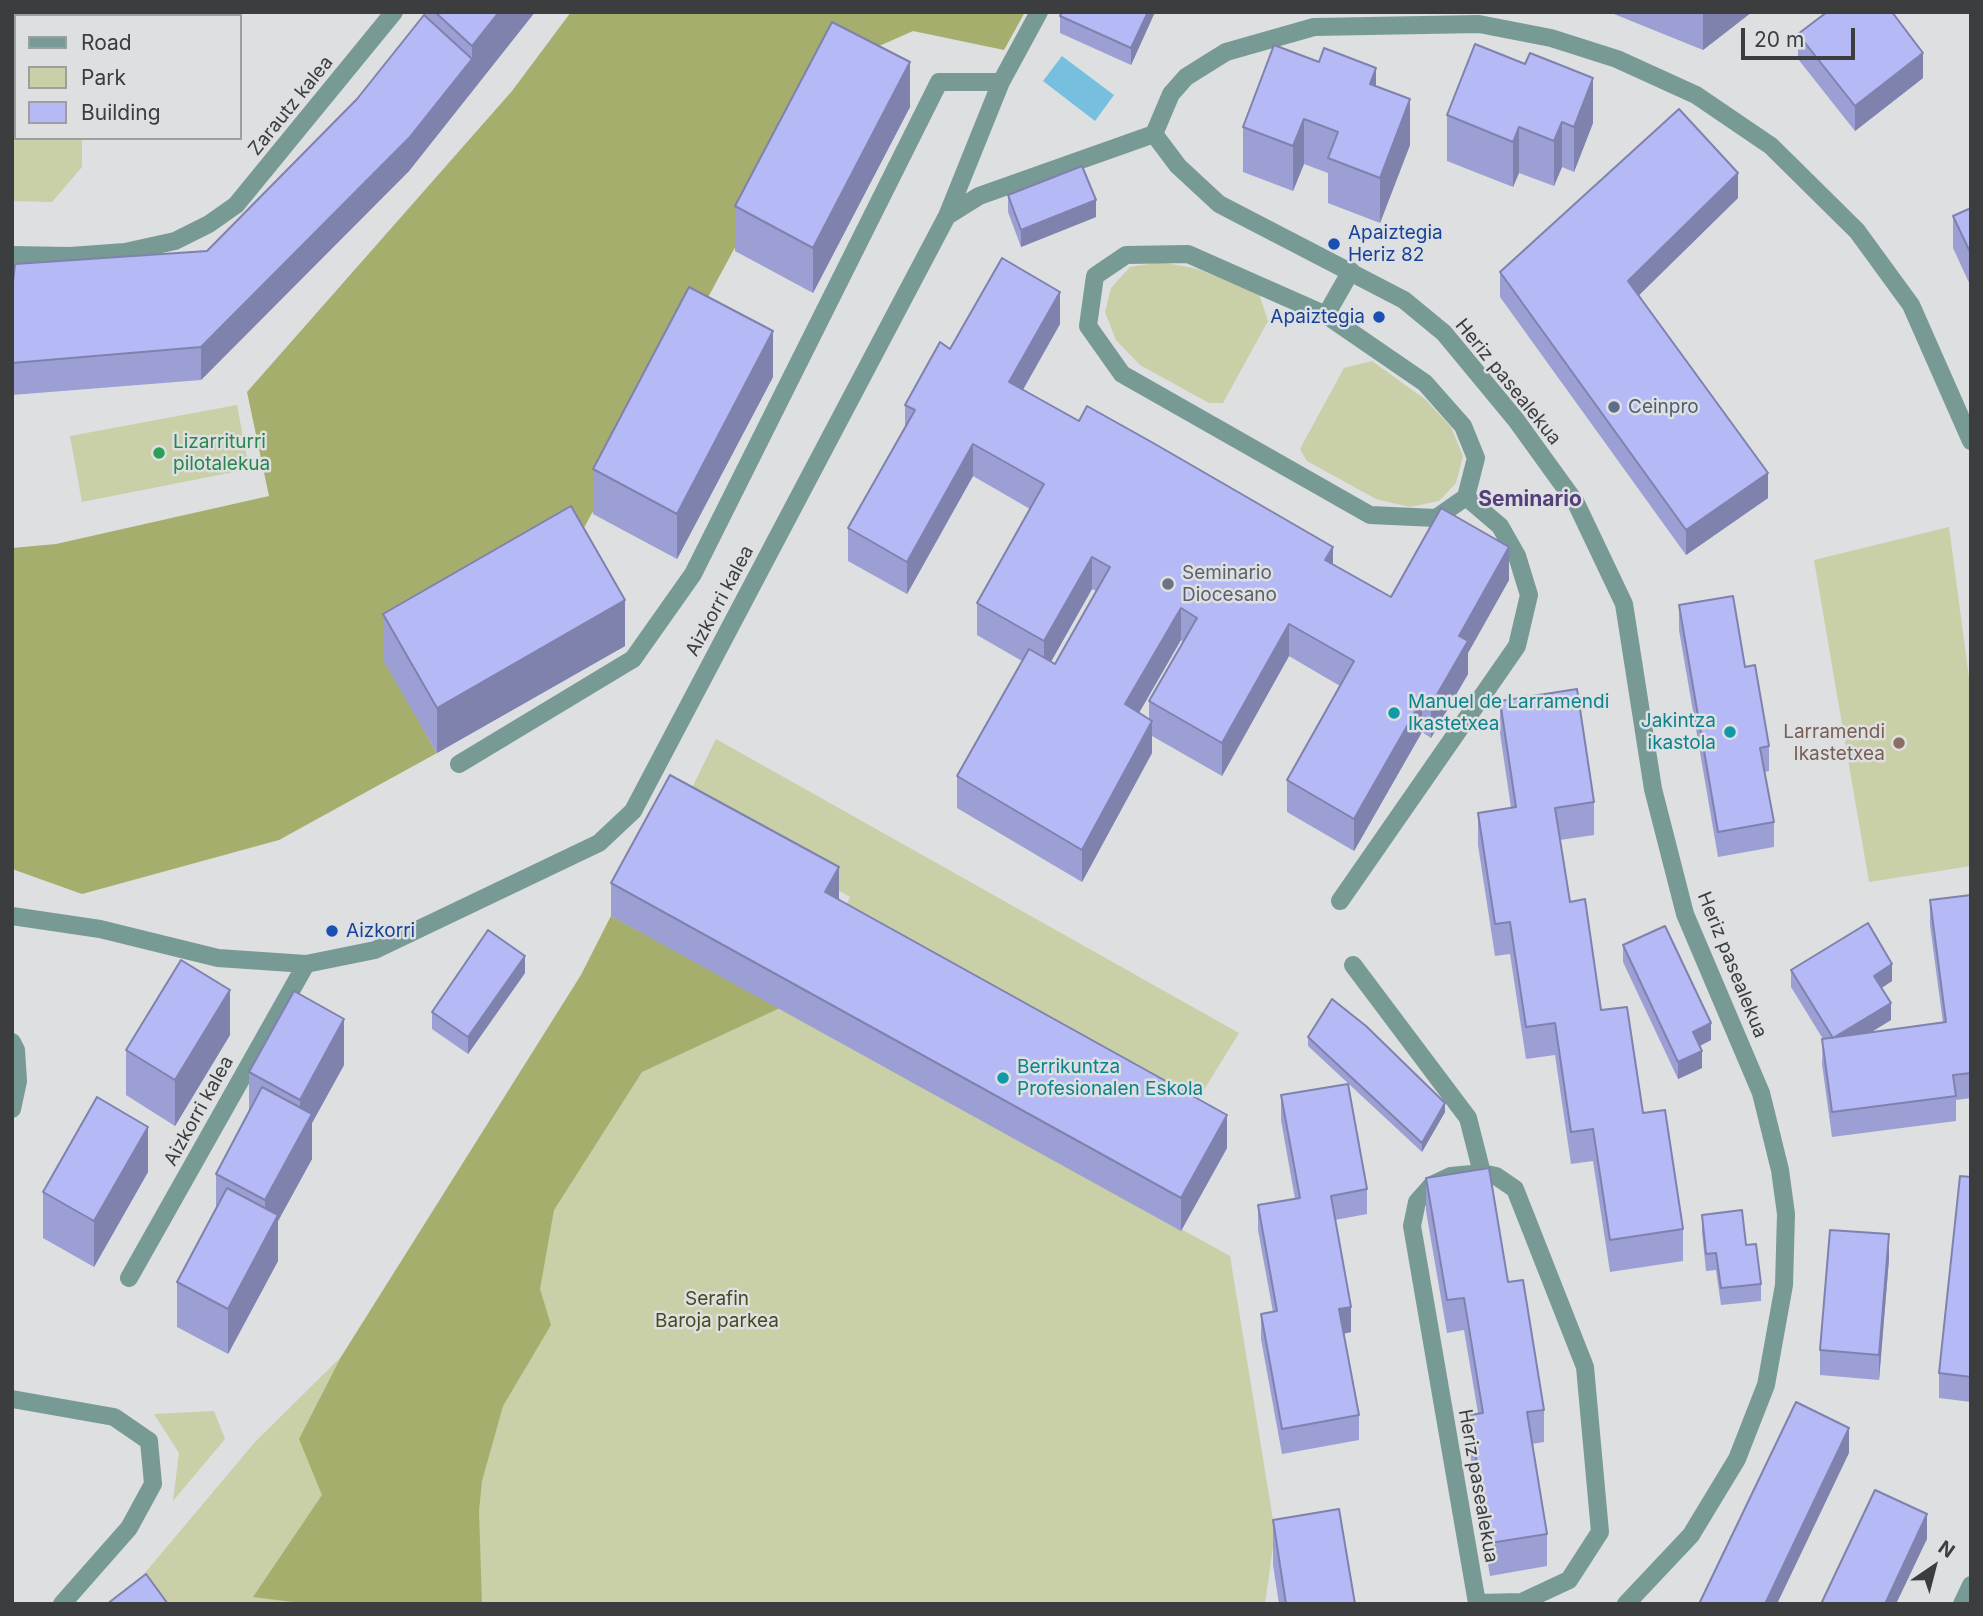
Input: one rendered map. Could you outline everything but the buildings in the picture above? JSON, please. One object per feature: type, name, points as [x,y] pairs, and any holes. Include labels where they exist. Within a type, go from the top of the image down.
[{"type":"street","name":"Zarautz kalea","points":[[12,255],[70,256],[124,252],[175,242],[209,224],[236,205],[394,12]]},
{"type":"street","name":"Aizkorri kalea","points":[[12,915],[100,929],[218,958],[306,964],[375,950],[599,843],[633,811],[947,216],[1001,82],[1040,12]]},
{"type":"street","points":[[947,216],[979,195],[1154,134],[1171,94],[1186,77],[1226,52],[1314,27],[1482,18],[1617,60],[1696,95],[1771,146],[1857,231],[1911,305],[1971,441]]},
{"type":"street","name":"Aizkorri kalea","points":[[459,764],[633,659],[693,574],[939,82],[1001,82]]},
{"type":"street","name":"Heriz pasealekua","points":[[1154,134],[1178,166],[1219,204],[1404,300],[1444,333],[1516,420],[1576,503],[1624,604],[1653,789],[1685,914],[1762,1093],[1780,1170],[1786,1214],[1784,1285],[1766,1385],[1737,1459],[1691,1535],[1626,1604]]},
{"type":"street","points":[[1126,254],[1188,254],[1326,315],[1425,383],[1463,426],[1476,458],[1466,497],[1436,518],[1370,515],[1122,374],[1088,326],[1095,276],[1126,254]]},
{"type":"street","points":[[1326,315],[1351,271]]},
{"type":"street","points":[[1340,901],[1517,646],[1529,595],[1517,556],[1500,526],[1466,497]]},
{"type":"street","name":"Aizkorri kalea","points":[[129,1278],[306,964]]},
{"type":"street","points":[[1353,965],[1468,1118],[1482,1173]]},
{"type":"street","points":[[12,1042],[16,1050],[18,1081],[12,1109]]},
{"type":"street","name":"Heriz pasealekua","points":[[1482,1173],[1496,1176],[1515,1189],[1585,1367],[1600,1532],[1569,1580],[1522,1602],[1477,1604],[1412,1226],[1417,1202],[1432,1185],[1451,1176],[1482,1173]]},
{"type":"street","points":[[12,1399],[114,1417],[149,1441],[153,1484],[129,1528],[62,1604]]},
{"type":"street","points":[[1962,1604],[1971,1584]]},
{"type":"green space","points":[[12,12],[52,12],[14,14],[14,140],[82,140],[82,167],[52,202],[12,201]]},
{"type":"green space","points":[[571,12],[1025,12],[1004,50],[913,31],[832,67],[571,552],[384,660],[437,753],[279,840],[82,894],[12,869],[12,548],[56,544],[269,496],[247,392],[512,91]]},
{"type":"green space","points":[[1161,262],[1198,269],[1259,294],[1268,321],[1223,403],[1209,403],[1140,365],[1116,340],[1105,312],[1111,288],[1130,267]]},
{"type":"green space","points":[[1372,361],[1426,400],[1451,427],[1463,456],[1456,483],[1439,501],[1410,507],[1376,499],[1307,461],[1300,449],[1344,368]]},
{"type":"green space","name":"Lizarriturri pilotalekua","points":[[237,405],[249,469],[82,502],[70,436]]},
{"type":"green space","points":[[1949,527],[1971,693],[1971,866],[1869,882],[1814,560]]},
{"type":"green space","points":[[716,739],[1239,1033],[1189,1114],[839,921],[850,897],[685,802]]},
{"type":"green space","name":"Serafin Baroja parkea","points":[[611,916],[1230,1256],[1275,1532],[1265,1604],[158,1604],[139,1580],[255,1442],[341,1357],[581,975]]},
{"type":"green space","points":[[611,916],[780,1008],[642,1072],[554,1210],[540,1289],[551,1325],[503,1406],[482,1481],[479,1511],[482,1604],[309,1604],[253,1597],[322,1495],[299,1439],[341,1357],[581,975]]},
{"type":"green space","points":[[214,1411],[225,1439],[173,1501],[179,1453],[154,1414]]},
{"type":"water","points":[[1062,56],[1114,95],[1095,121],[1043,81]]},
{"type":"place","name":"Apaiztegia Heriz 82","points":[[1334,244]]},
{"type":"place","name":"Apaiztegia","points":[[1379,317]]},
{"type":"place","name":"Ceinpro","points":[[1614,407]]},
{"type":"place","name":"Lizarriturri pilotalekua","points":[[159,453]]},
{"type":"place","name":"Seminario Diocesano","points":[[1168,584]]},
{"type":"place","name":"Manuel de Larramendi Ikastetxea","points":[[1394,713]]},
{"type":"place","name":"Jakintza ikastola","points":[[1730,732]]},
{"type":"place","name":"Larramendi Ikastetxea","points":[[1899,743]]},
{"type":"place","name":"Aizkorri","points":[[332,931]]},
{"type":"place","name":"Berrikuntza Profesionalen Eskola","points":[[1003,1078]]},
{"type":"district","name":"Seminario","points":[[1530,500]]}]
